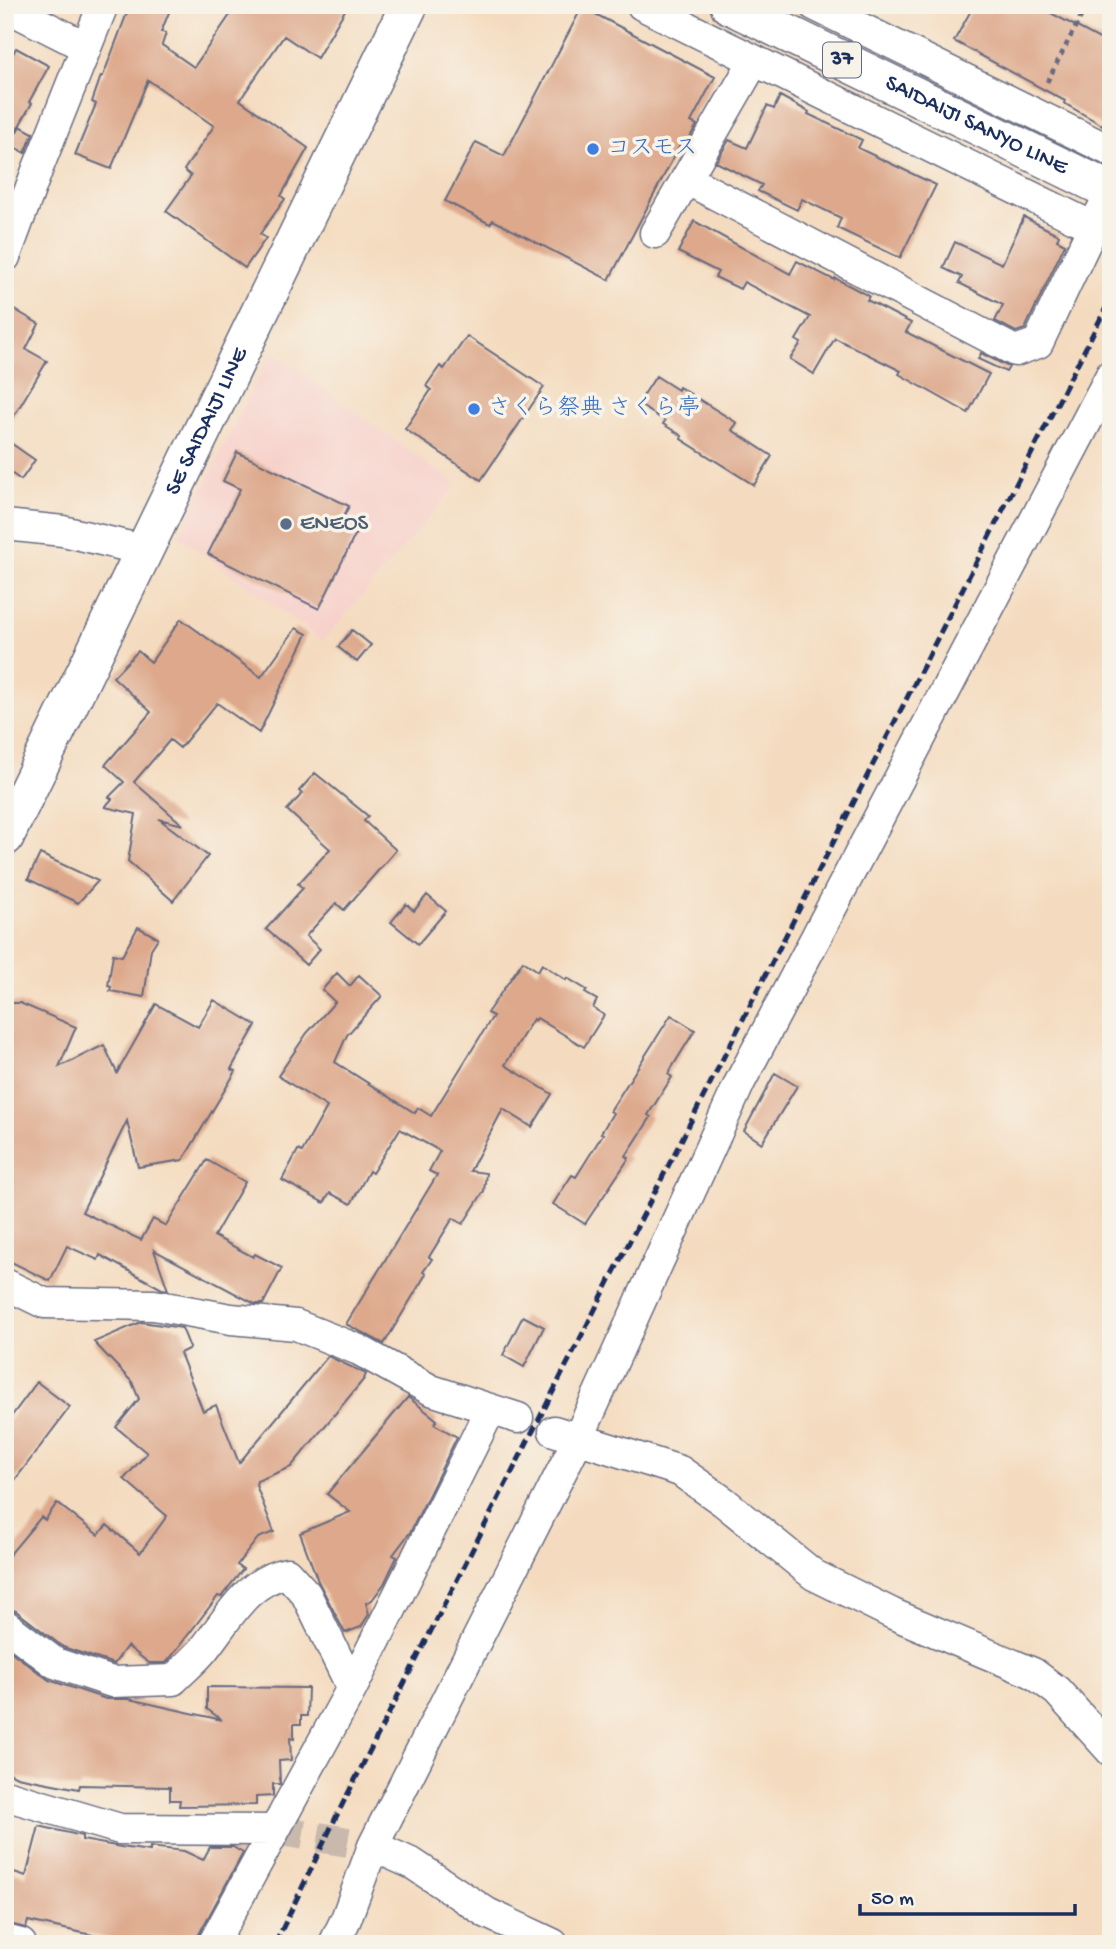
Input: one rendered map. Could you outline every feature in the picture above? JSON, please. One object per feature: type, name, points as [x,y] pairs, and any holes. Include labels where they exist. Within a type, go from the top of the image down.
[{"type":"main road","name":"SE SAIDAIJI LINE","points":[[5,837],[409,5]]},
{"type":"main road","name":"SAIDAIJI SANYO LINE","points":[[729,5],[1111,192]]},
{"type":"street","points":[[5,257],[103,5]]},
{"type":"street","points":[[642,5],[1093,228]]},
{"type":"street","points":[[814,5],[1111,151]]},
{"type":"street","points":[[5,6],[86,47]]},
{"type":"street","points":[[655,233],[754,61]]},
{"type":"street","points":[[686,178],[1015,351],[1038,343],[1111,192]]},
{"type":"street","points":[[334,1944],[373,1846],[566,1435],[740,1082],[1111,375]]},
{"type":"street","points":[[5,525],[62,531],[143,551]]},
{"type":"street","points":[[5,1284],[44,1303],[154,1306],[231,1319],[296,1325],[359,1350],[430,1390],[518,1418]]},
{"type":"street","points":[[214,1944],[352,1688],[490,1410]]},
{"type":"street","points":[[566,1435],[680,1471],[724,1502],[814,1575],[893,1614],[1033,1673],[1057,1691],[1111,1751]]},
{"type":"street","points":[[5,1625],[55,1663],[112,1682],[173,1680],[202,1651],[257,1584],[273,1575],[287,1573],[306,1594],[352,1688]]},
{"type":"street","points":[[5,1795],[120,1829],[274,1830]]},
{"type":"street","points":[[373,1846],[412,1864],[487,1913],[553,1944]]},
{"type":"street","points":[[5,1940],[21,1944]]},
{"type":"path","points":[[1047,82],[1086,6],[1111,19]]},
{"type":"shaded area","name":"ENEOS","points":[[271,351],[457,485],[323,641],[179,536]]},
{"type":"building","points":[[130,5],[172,5],[161,32],[166,33],[162,45],[194,67],[237,5],[348,5],[317,58],[284,36],[240,100],[308,148],[281,196],[285,199],[260,234],[266,238],[245,268],[166,211],[191,176],[184,170],[214,126],[148,80],[111,169],[75,155],[96,104],[92,102],[101,76]]},
{"type":"building","points":[[974,5],[1036,5],[1111,45],[1111,109],[1102,125],[1064,103],[1065,101],[954,41]]},
{"type":"building","name":"コスモス","points":[[582,7],[715,77],[691,122],[697,125],[684,147],[680,145],[609,280],[493,220],[490,224],[445,201],[476,142],[504,156]]},
{"type":"building","points":[[16,48],[49,66],[5,151],[5,68]]},
{"type":"building","points":[[780,96],[809,112],[808,114],[862,140],[858,148],[936,185],[900,258],[837,228],[841,218],[802,199],[797,210],[758,191],[762,185],[716,162],[729,140],[747,148],[767,106],[774,109]]},
{"type":"building","points":[[20,126],[33,133],[25,153],[10,145]]},
{"type":"building","points":[[1024,217],[1059,235],[1057,240],[1065,244],[1025,329],[1016,332],[995,321],[1003,305],[959,283],[962,277],[943,268],[955,242],[1002,264]]},
{"type":"building","points":[[694,221],[790,274],[797,261],[834,280],[835,278],[869,296],[867,300],[911,323],[906,332],[989,374],[968,413],[899,374],[901,371],[835,338],[814,374],[790,359],[801,343],[796,340],[810,317],[744,282],[740,289],[715,277],[718,272],[678,252]]},
{"type":"building","points":[[5,304],[39,324],[26,349],[47,361],[5,431]]},
{"type":"building","name":"さくら祭典 さくら亭","points":[[467,336],[544,387],[481,480],[405,429],[431,390],[426,386],[440,366],[444,369]]},
{"type":"building","points":[[981,353],[1009,367],[1006,372],[978,359]]},
{"type":"building","points":[[656,376],[737,423],[732,430],[772,456],[754,485],[681,439],[682,436],[663,424],[665,421],[638,404]]},
{"type":"building","points":[[5,439],[35,460],[21,480],[5,469]]},
{"type":"building","points":[[237,452],[349,506],[343,518],[359,527],[319,609],[208,554],[240,489],[223,481]]},
{"type":"building","points":[[181,619],[261,677],[296,628],[307,634],[259,733],[217,703],[180,748],[170,740],[134,782],[183,825],[159,819],[208,856],[173,901],[128,861],[136,814],[105,807],[112,799],[109,797],[124,782],[105,765],[151,712],[113,677],[138,651],[151,662]]},
{"type":"building","points":[[352,630],[371,645],[357,662],[338,647]]},
{"type":"building","points":[[315,773],[368,816],[364,821],[396,850],[344,910],[336,903],[306,936],[320,949],[306,965],[266,929],[303,888],[298,884],[330,849],[287,810],[302,794],[299,791]]},
{"type":"building","points":[[40,854],[98,881],[78,903],[28,879]]},
{"type":"building","points":[[427,895],[446,911],[418,944],[391,922],[406,904],[414,911]]},
{"type":"building","points":[[138,927],[158,938],[151,949],[144,997],[110,991],[111,987],[108,986],[113,954],[122,956]]},
{"type":"building","points":[[523,961],[538,971],[542,964],[587,990],[585,993],[597,1000],[593,1008],[604,1015],[584,1047],[537,1018],[535,1021],[533,1019],[505,1065],[552,1094],[532,1127],[503,1109],[470,1171],[486,1173],[484,1191],[463,1224],[453,1218],[429,1257],[432,1259],[423,1272],[426,1274],[384,1344],[346,1324],[437,1175],[429,1171],[440,1151],[400,1129],[372,1173],[369,1171],[351,1204],[330,1193],[324,1203],[282,1180],[298,1150],[302,1152],[327,1107],[278,1076],[307,1033],[335,1002],[322,990],[337,973],[350,986],[359,975],[382,996],[347,1035],[335,1062],[415,1113],[418,1108],[431,1116],[493,1016],[487,1013]]},
{"type":"building","points":[[214,1000],[256,1025],[231,1069],[236,1071],[183,1160],[138,1167],[127,1121],[82,1212],[141,1240],[153,1219],[166,1226],[207,1160],[245,1182],[214,1236],[253,1257],[255,1254],[282,1268],[263,1304],[255,1304],[154,1250],[168,1290],[100,1255],[98,1260],[67,1246],[50,1281],[5,1259],[5,1015],[10,1003],[20,1003],[76,1027],[59,1067],[104,1045],[117,1073],[156,1004],[198,1027]]},
{"type":"building","points":[[671,1015],[695,1030],[668,1074],[672,1077],[626,1156],[629,1158],[585,1224],[553,1204],[572,1175],[576,1177],[603,1134],[601,1133],[613,1113],[610,1111]]},
{"type":"building","points":[[775,1073],[797,1086],[762,1143],[744,1131]]},
{"type":"building","points":[[523,1316],[544,1327],[524,1367],[503,1355]]},
{"type":"building","points":[[141,1322],[182,1328],[190,1348],[180,1353],[203,1411],[216,1405],[239,1463],[328,1356],[366,1374],[291,1467],[257,1481],[256,1485],[274,1532],[258,1538],[237,1565],[243,1569],[221,1597],[218,1596],[166,1663],[149,1663],[127,1646],[114,1664],[63,1647],[16,1611],[5,1608],[5,1560],[41,1517],[45,1520],[57,1503],[98,1535],[107,1525],[140,1553],[167,1516],[124,1479],[147,1453],[116,1427],[139,1399],[132,1382],[94,1342]]},
{"type":"building","points":[[37,1382],[70,1407],[5,1493],[5,1425]]},
{"type":"building","points":[[408,1397],[437,1420],[434,1424],[457,1437],[411,1531],[393,1555],[397,1557],[384,1584],[372,1600],[366,1603],[369,1614],[361,1627],[345,1633],[318,1581],[300,1533],[350,1512],[327,1494]]},
{"type":"building","points":[[5,1647],[49,1680],[106,1699],[129,1699],[222,1720],[207,1709],[207,1687],[308,1688],[307,1716],[301,1716],[301,1724],[294,1724],[294,1739],[290,1738],[291,1760],[279,1761],[280,1784],[273,1784],[273,1796],[256,1797],[256,1805],[179,1806],[180,1800],[170,1800],[170,1787],[80,1785],[79,1789],[17,1777],[5,1771]]},
{"type":"building","points":[[39,1826],[82,1836],[82,1840],[150,1851],[150,1847],[184,1851],[203,1860],[210,1847],[233,1847],[243,1853],[196,1944],[112,1944],[115,1940],[28,1921],[26,1928],[5,1923],[5,1869],[26,1876]]},
{"type":"tunnel","points":[[274,1830],[373,1846]]},
{"type":"railway","points":[[275,1944],[336,1817],[1111,298]]},
{"type":"place","name":"コスモス","points":[[593,149]]},
{"type":"place","name":"さくら祭典 さくら亭","points":[[474,409]]},
{"type":"place","name":"ENEOS","points":[[286,524]]}]
